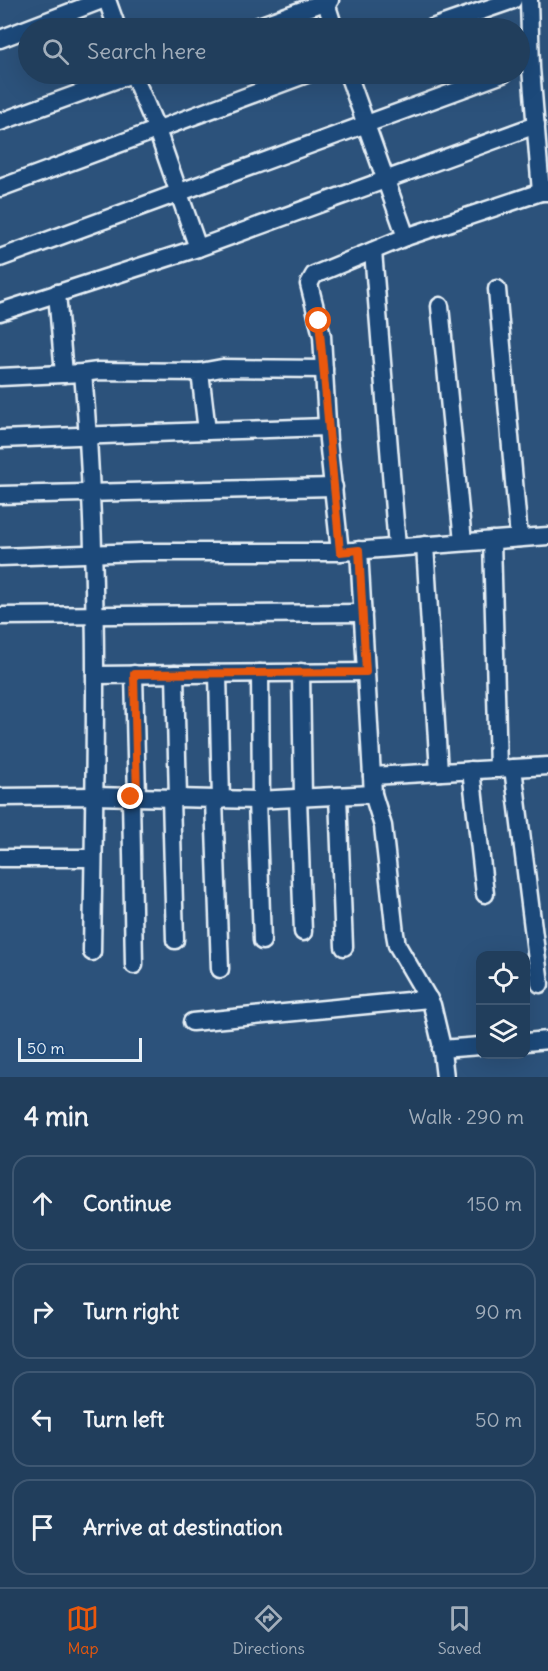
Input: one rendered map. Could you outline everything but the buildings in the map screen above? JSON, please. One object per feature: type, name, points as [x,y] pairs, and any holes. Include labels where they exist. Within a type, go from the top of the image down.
[{"type":"street","points":[[55,18],[102,0]]},
{"type":"street","points":[[107,0],[113,18]]},
{"type":"street","points":[[280,18],[327,0],[332,18]]},
{"type":"street","points":[[461,18],[513,0]]},
{"type":"street","points":[[528,18],[529,0]]},
{"type":"street","points":[[0,39],[18,32]]},
{"type":"street","points":[[0,122],[105,84]]},
{"type":"street","points":[[137,84],[157,130],[198,248]]},
{"type":"street","points":[[0,188],[280,84]]},
{"type":"street","points":[[352,84],[406,237]]},
{"type":"street","points":[[0,258],[476,84]]},
{"type":"street","points":[[340,552],[327,427],[322,336],[309,284],[311,277],[406,237],[545,192],[528,84]]},
{"type":"street","points":[[0,312],[198,248],[536,125]]},
{"type":"street","points":[[373,250],[397,547]]},
{"type":"street","points":[[497,289],[519,538]]},
{"type":"street","points":[[57,293],[64,374]]},
{"type":"street","points":[[440,306],[462,542]]},
{"type":"street","points":[[0,377],[84,373],[98,370],[200,372],[222,368],[324,369]]},
{"type":"street","points":[[200,372],[207,431]]},
{"type":"street","points":[[84,373],[89,434],[95,675],[92,952]]},
{"type":"street","points":[[0,439],[327,427]]},
{"type":"street","points":[[0,495],[334,487]]},
{"type":"street","points":[[0,557],[340,552],[548,536]]},
{"type":"street","points":[[492,540],[506,768],[540,984]]},
{"type":"street","points":[[425,545],[439,772]]},
{"type":"street","points":[[359,550],[373,794],[383,826],[397,945],[429,999],[445,1077]]},
{"type":"street","points":[[0,616],[363,613]]},
{"type":"street","points":[[301,672],[303,932]]},
{"type":"street","points":[[95,675],[366,672]]},
{"type":"street","points":[[260,673],[259,800],[262,940]]},
{"type":"street","points":[[134,674],[134,965]]},
{"type":"street","points":[[175,674],[175,940]]},
{"type":"street","points":[[218,674],[217,800],[220,969]]},
{"type":"street","points":[[372,776],[548,766]]},
{"type":"street","points":[[471,770],[485,894]]},
{"type":"street","points":[[0,797],[94,796],[259,800],[373,794]]},
{"type":"street","points":[[338,796],[345,947]]},
{"type":"street","points":[[0,858],[93,858]]},
{"type":"street","points":[[192,1022],[429,999]]},
{"type":"street","points":[[530,1042],[548,1041]]},
{"type":"street","points":[[441,1049],[476,1046]]},
{"type":"route","points":[[131,797],[137,797],[134,674],[366,672],[359,550],[340,552],[328,440],[322,336],[319,321]]}]
